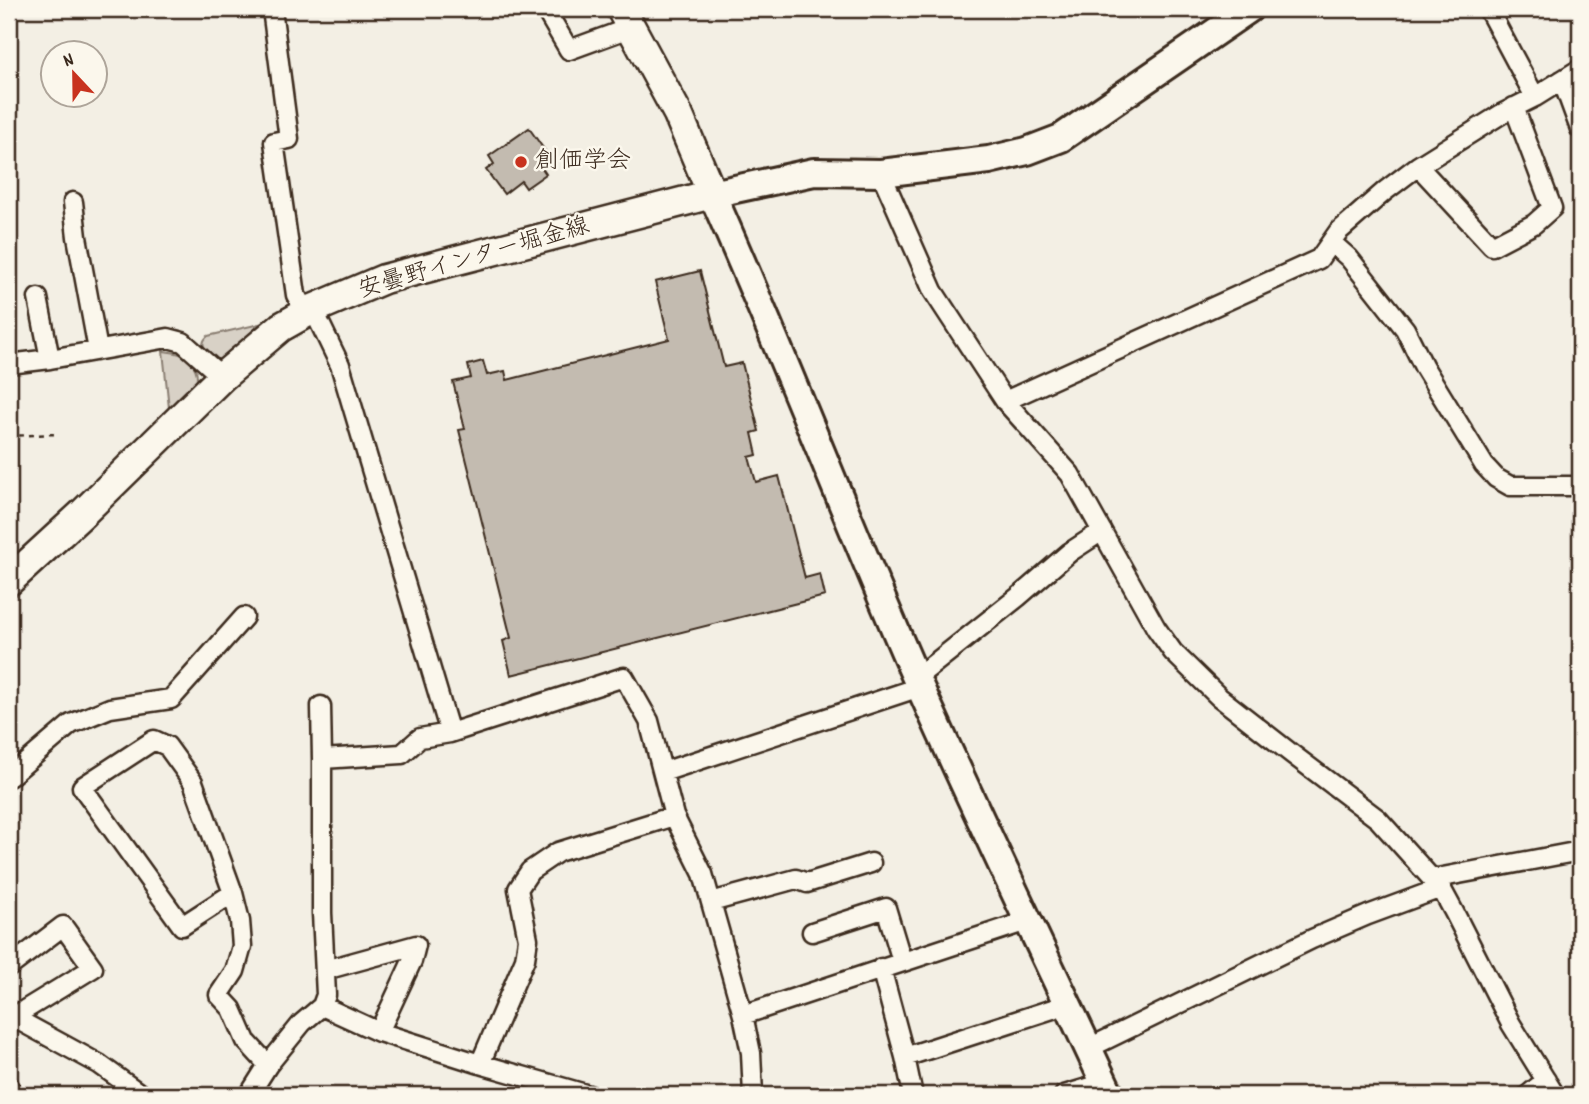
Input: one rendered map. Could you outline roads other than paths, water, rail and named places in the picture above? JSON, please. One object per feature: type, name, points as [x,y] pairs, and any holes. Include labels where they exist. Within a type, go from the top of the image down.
[{"type":"main road","points":[[626,18],[677,114],[712,194]]},
{"type":"main road","name":"安曇野インター堀金線","points":[[9,581],[222,377],[281,327],[309,311],[384,279],[712,194]]},
{"type":"street","points":[[272,9],[289,139],[274,142],[296,295],[309,311],[340,365],[450,733]]},
{"type":"street","points":[[545,9],[569,50],[626,18]]},
{"type":"street","points":[[1064,1095],[1107,1089],[918,683],[712,194],[814,172],[881,173],[989,159],[1027,151],[1061,138],[1212,19],[1249,9]]},
{"type":"street","points":[[1488,9],[1535,97]]},
{"type":"street","points":[[1005,401],[1319,259],[1338,232],[1418,166],[1580,69]]},
{"type":"street","points":[[1562,80],[1580,129]]},
{"type":"street","points":[[1418,166],[1492,246],[1534,223],[1552,208],[1514,107]]},
{"type":"street","points":[[881,173],[933,291],[1005,401],[1070,474],[1156,628],[1173,652],[1219,697],[1378,818],[1436,883],[1511,1024],[1551,1088],[1528,1095]]},
{"type":"street","points":[[73,202],[98,350]]},
{"type":"street","points":[[1331,242],[1349,258],[1405,329],[1424,367],[1484,465],[1496,478],[1510,486],[1580,486]]},
{"type":"street","points":[[38,299],[50,359]]},
{"type":"street","points":[[9,364],[168,338],[183,342],[222,377]]},
{"type":"street","points":[[663,772],[918,683],[1070,552],[1102,531]]},
{"type":"street","points":[[9,777],[71,724],[110,708],[171,699],[244,617]]},
{"type":"street","points":[[322,760],[402,754],[420,738],[450,733],[624,677],[649,721],[674,816],[703,874],[743,1014],[751,1053],[753,1095]]},
{"type":"street","points":[[249,1095],[268,1065],[302,1023],[322,1006],[326,995],[322,913],[321,706]]},
{"type":"street","points":[[233,893],[182,926],[82,787],[155,740],[167,746],[193,782],[233,893],[240,921],[242,946],[235,971],[219,995],[232,1010],[246,1041],[268,1065]]},
{"type":"street","points":[[480,1064],[525,959],[528,939],[518,889],[530,871],[558,852],[674,816]]},
{"type":"street","points":[[1088,1048],[1312,939],[1436,883],[1580,852]]},
{"type":"street","points":[[711,902],[796,879],[807,883],[871,863]]},
{"type":"street","points":[[812,932],[886,908],[902,961]]},
{"type":"street","points":[[743,1014],[1027,921]]},
{"type":"street","points":[[9,967],[63,926],[93,968],[11,1016]]},
{"type":"street","points":[[325,970],[416,945],[412,961],[379,1032]]},
{"type":"street","points":[[881,968],[913,1095]]},
{"type":"street","points":[[905,1057],[1068,1004]]},
{"type":"street","points":[[322,1006],[379,1032],[564,1092],[589,1095]]},
{"type":"street","points":[[11,1016],[99,1064],[142,1095]]},
{"type":"street","points":[[9,1086],[13,1095]]},
{"type":"place","name":"創価学会","points":[[521,162]]}]
